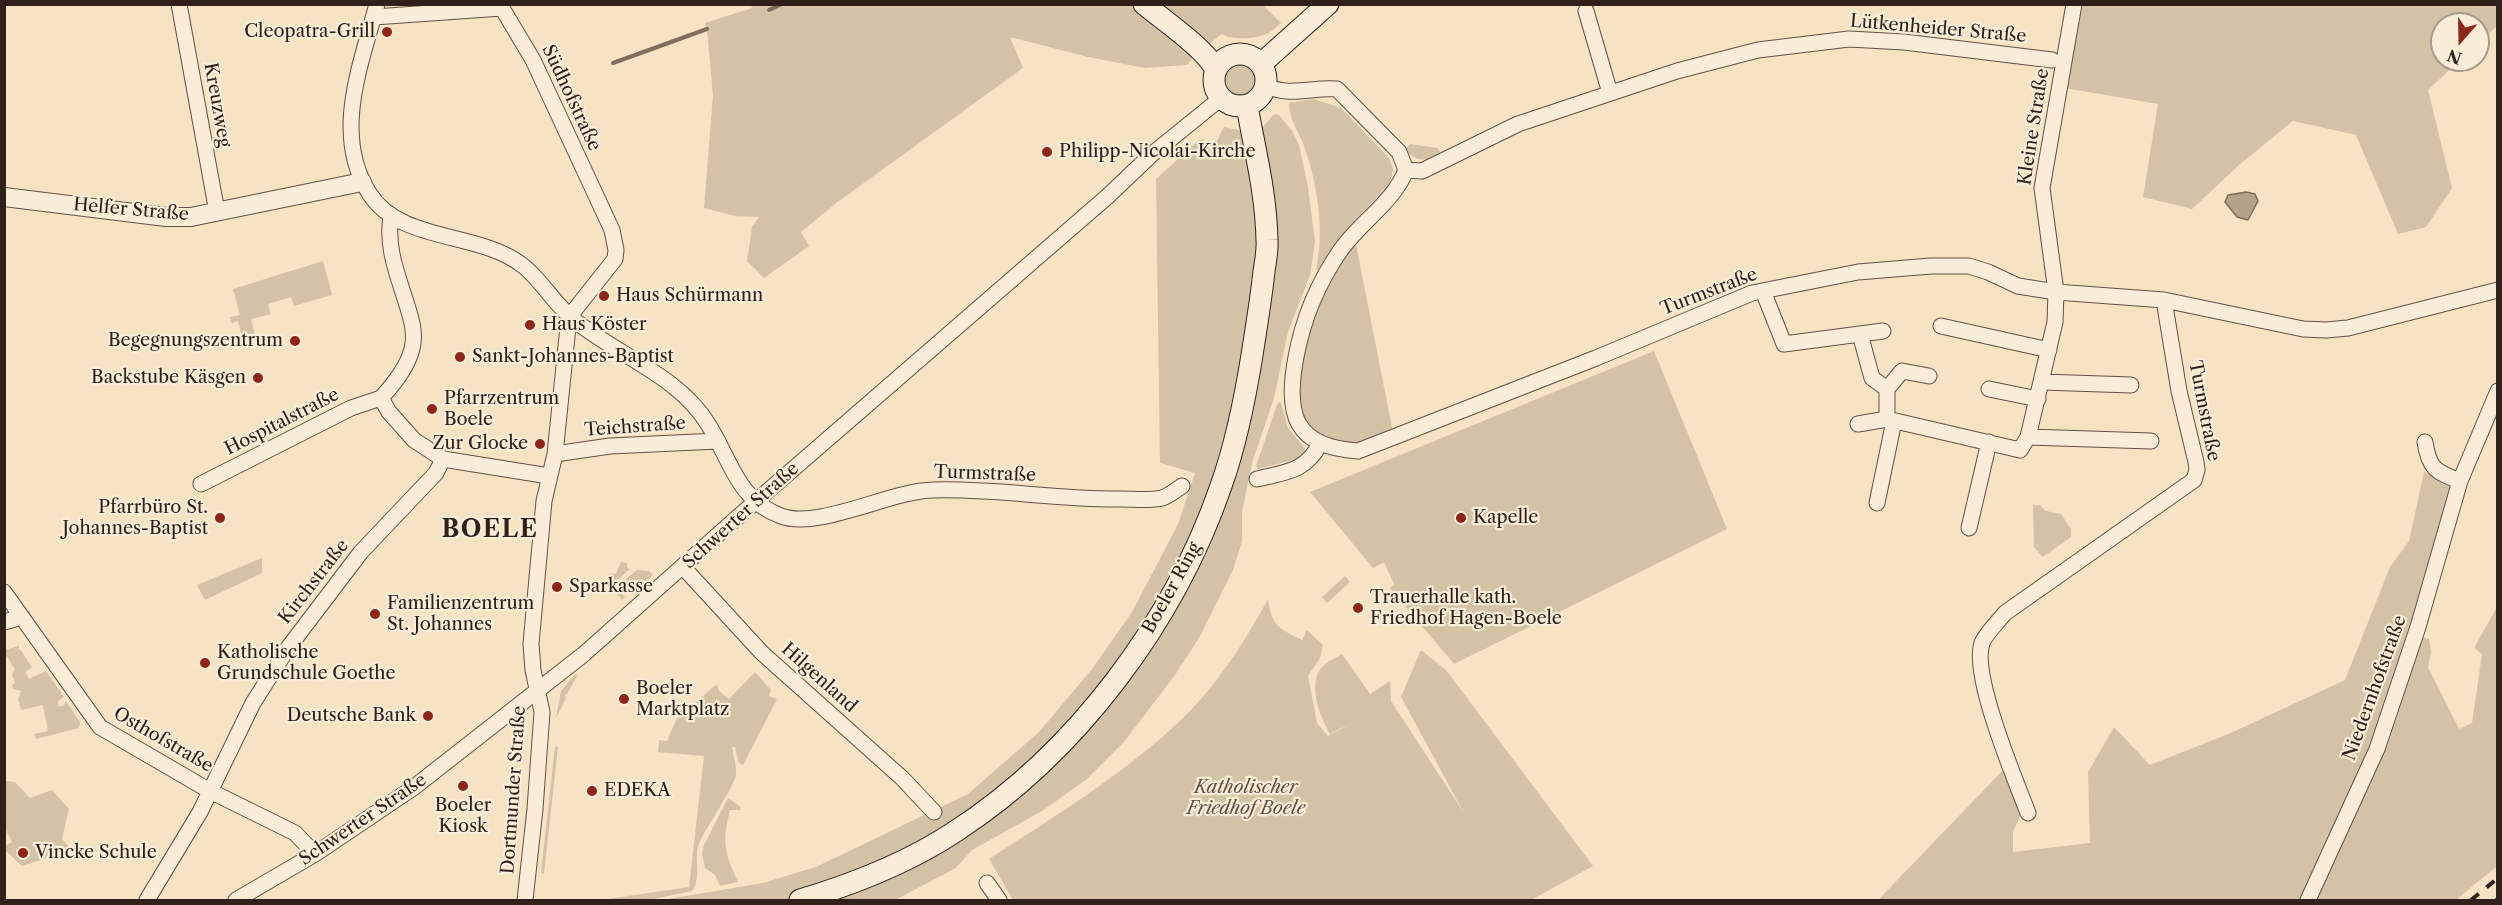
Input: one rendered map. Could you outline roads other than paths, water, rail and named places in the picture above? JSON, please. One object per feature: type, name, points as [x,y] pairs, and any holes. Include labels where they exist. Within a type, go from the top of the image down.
[{"type":"main road","points":[[1144,4],[1212,62],[1222,63],[1239,54],[1250,55],[1261,63],[1267,77],[1266,86],[1259,99],[1247,106],[1230,105],[1220,99],[1214,86],[1222,63]]},
{"type":"main road","points":[[1158,4],[1222,63]]},
{"type":"main road","points":[[1261,63],[1328,4]]},
{"type":"main road","name":"Boeler Ring","points":[[800,900],[846,886],[889,868],[955,832],[1015,788],[1057,747],[1111,687],[1158,619],[1194,549],[1221,486],[1244,404],[1268,242],[1259,159],[1247,106]]},
{"type":"street","name":"Kreuzweg","points":[[179,4],[217,212]]},
{"type":"street","name":"Kleine Straße","points":[[2028,437],[2055,322],[2056,292],[2042,188],[2074,4]]},
{"type":"street","name":"Südhofstraße","points":[[376,11],[501,6],[533,60],[612,230],[616,250],[610,267],[569,316]]},
{"type":"street","points":[[376,11],[353,92],[351,111],[352,140],[362,182],[380,208],[404,224],[494,250],[522,265],[569,316],[672,387],[695,407],[718,441],[744,490],[755,501]]},
{"type":"street","points":[[1586,11],[1610,93]]},
{"type":"street","name":"Lütkenheider Straße","points":[[1406,170],[1422,171],[1518,124],[1677,71],[1758,50],[1849,39],[1904,42],[2052,60]]},
{"type":"street","points":[[1257,480],[1305,465],[1314,456],[1320,444],[1305,432],[1298,422],[1292,411],[1290,395],[1297,348],[1306,316],[1320,285],[1340,252],[1366,219],[1395,191],[1406,170],[1399,152],[1337,89],[1287,93],[1266,86]]},
{"type":"street","name":"Schwerter Straße","points":[[236,900],[315,854],[413,789],[584,654],[755,501],[1108,196],[1151,156],[1220,99]]},
{"type":"street","name":"Helfer Straße","points":[[4,197],[166,217],[191,217],[362,182]]},
{"type":"street","points":[[391,217],[388,234],[390,252],[409,312],[413,345],[395,382],[381,398],[389,412],[414,440],[443,459],[549,476]]},
{"type":"street","name":"Turmstraße","points":[[1320,444],[1335,450],[1358,451],[1763,291],[1858,272],[1931,266],[1969,266],[2018,286],[2056,292],[2164,300],[2303,329],[2326,330],[2348,327],[2498,290]]},
{"type":"street","points":[[1763,291],[1784,344],[1883,331]]},
{"type":"street","name":"Turmstraße","points":[[2028,813],[2006,757],[1980,671],[1983,643],[2005,613],[2194,480],[2197,470],[2196,462],[2180,391],[2164,300]]},
{"type":"street","name":"Dortmunder Straße","points":[[527,898],[541,725],[531,644],[539,542],[549,476],[555,454],[569,316]]},
{"type":"street","points":[[1941,326],[2049,350]]},
{"type":"street","points":[[1860,334],[1872,378],[1887,389]]},
{"type":"street","points":[[1877,503],[1890,420],[1887,389],[1902,371],[1929,376]]},
{"type":"street","points":[[2042,382],[2132,385]]},
{"type":"street","points":[[1989,388],[2038,399]]},
{"type":"street","name":"Niedernhofstraße","points":[[2308,900],[2377,749],[2418,627],[2460,481],[2498,391]]},
{"type":"street","name":"Hospitalstraße","points":[[201,484],[351,408],[381,398]]},
{"type":"street","points":[[1858,424],[1890,420],[2020,450],[2028,437],[2151,441]]},
{"type":"street","name":"Teichstraße","points":[[555,454],[610,446],[718,441]]},
{"type":"street","points":[[1969,528],[1989,442]]},
{"type":"street","points":[[2425,442],[2427,459],[2433,467],[2442,474],[2460,481]]},
{"type":"street","name":"Kirchstraße","points":[[147,900],[210,791],[253,704],[288,648],[361,552],[436,474],[443,459]]},
{"type":"street","name":"Turmstraße","points":[[755,501],[781,516],[794,519],[841,512],[886,498],[928,490],[981,489],[1100,499],[1163,498],[1182,486]]},
{"type":"street","name":"Hilgenland","points":[[683,567],[762,653],[902,778],[934,812]]},
{"type":"street","name":"Osthofstraße","points":[[4,592],[100,728],[210,791],[295,833],[315,854]]},
{"type":"street","points":[[4,622],[22,617]]},
{"type":"street","points":[[987,883],[999,900]]},
{"type":"waterway","points":[[769,10],[782,4]]},
{"type":"waterway","points":[[613,63],[707,29]]},
{"type":"railway","points":[[2471,900],[2498,878]]},
{"type":"place","name":"Cleopatra-Grill","points":[[387,32]]},
{"type":"place","name":"Philipp-Nicolai-Kirche","points":[[1047,152]]},
{"type":"place","name":"Haus Schürmann","points":[[604,296]]},
{"type":"place","name":"Haus Köster","points":[[530,325]]},
{"type":"place","name":"Begegnungszentrum","points":[[295,341]]},
{"type":"place","name":"Sankt-Johannes-Baptist","points":[[460,357]]},
{"type":"place","name":"Backstube Käsgen","points":[[258,378]]},
{"type":"place","name":"Pfarrzentrum Boele","points":[[432,409]]},
{"type":"place","name":"Zur Glocke","points":[[540,444]]},
{"type":"place","name":"Pfarrbüro St. Johannes-Baptist","points":[[220,518]]},
{"type":"place","name":"Kapelle","points":[[1461,518]]},
{"type":"place","name":"Sparkasse","points":[[557,587]]},
{"type":"place","name":"Trauerhalle kath. Friedhof Hagen-Boele","points":[[1358,608]]},
{"type":"place","name":"Familienzentrum St. Johannes","points":[[375,614]]},
{"type":"place","name":"Katholische Grundschule Goethe","points":[[205,663]]},
{"type":"place","name":"Boeler Marktplatz","points":[[624,699]]},
{"type":"place","name":"Deutsche Bank","points":[[428,716]]},
{"type":"place","name":"Boeler Kiosk","points":[[463,786]]},
{"type":"place","name":"EDEKA","points":[[592,791]]},
{"type":"place","name":"Vincke Schule","points":[[23,853]]},
{"type":"district","name":"BOELE","points":[[490,530]]},
{"type":"park label","name":"Katholischer Friedhof Boele","points":[[1246,798]]}]
